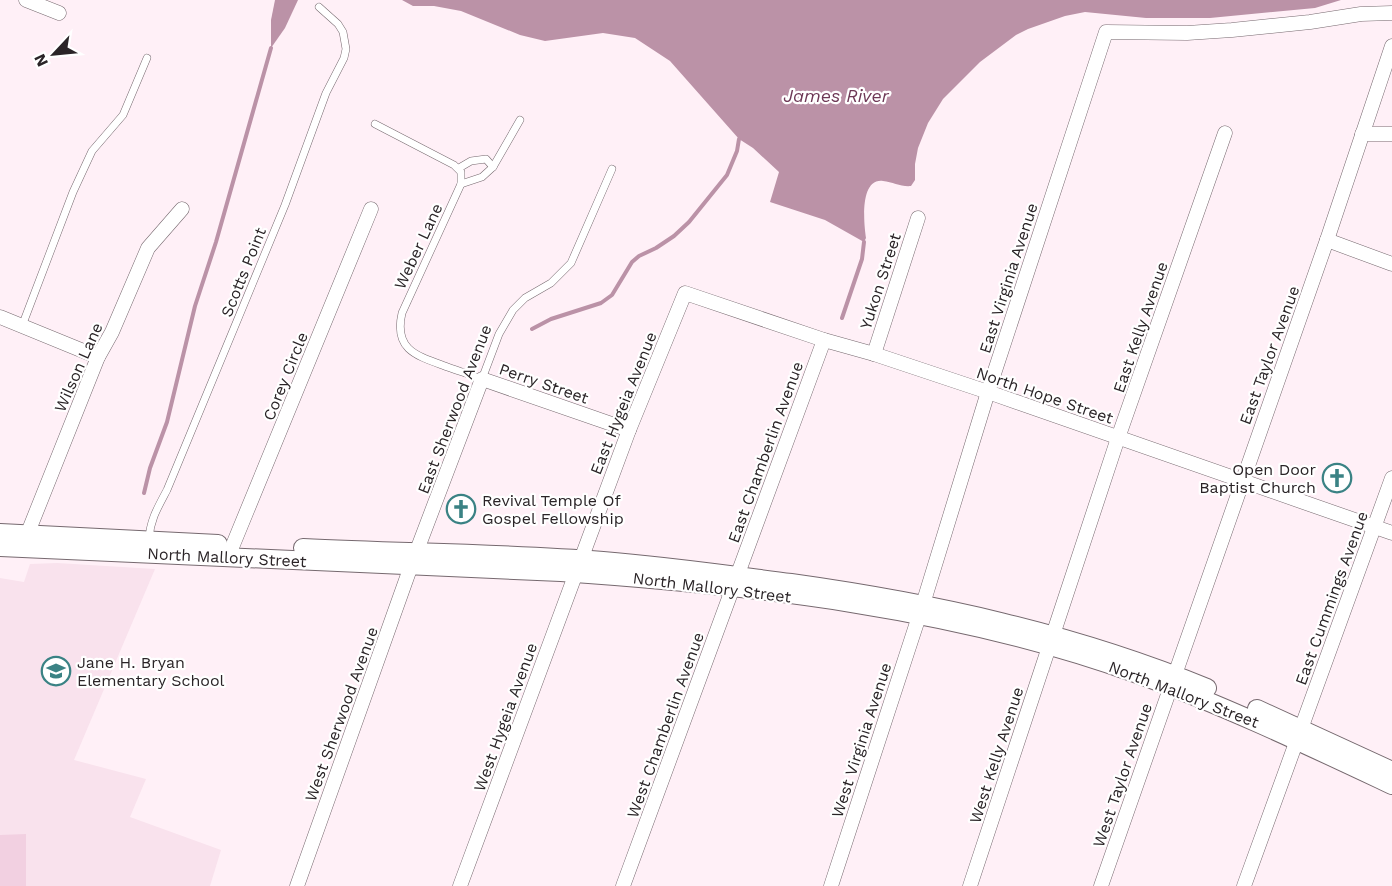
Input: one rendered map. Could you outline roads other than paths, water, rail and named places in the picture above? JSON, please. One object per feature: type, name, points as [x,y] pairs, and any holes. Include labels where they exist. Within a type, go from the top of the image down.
[{"type":"main road","name":"North Mallory Street","points":[[0,533],[24,542]]},
{"type":"main road","name":"North Mallory Street","points":[[0,547],[24,542],[578,567],[735,582],[833,588],[921,610],[1001,621],[1052,641],[1143,663],[1172,681],[1299,735],[1392,771]]},
{"type":"main road","name":"North Mallory Street","points":[[1299,735],[1392,785]]},
{"type":"street","points":[[26,0],[59,12]]},
{"type":"street","name":"East Virginia Avenue","points":[[921,610],[988,392],[1106,33],[1187,33],[1232,30],[1361,14],[1392,13]]},
{"type":"street","name":"East Taylor Avenue","points":[[1172,681],[1327,240],[1392,46]]},
{"type":"street","name":"East Kelly Avenue","points":[[1052,641],[1118,438],[1225,133]]},
{"type":"street","points":[[1362,134],[1392,134]]},
{"type":"street","name":"Corey Circle","points":[[231,551],[371,208]]},
{"type":"street","name":"Wilson Lane","points":[[24,542],[98,357],[112,332],[148,248],[158,233],[182,209]]},
{"type":"street","name":"Yukon Street","points":[[874,354],[918,218]]},
{"type":"street","points":[[1327,240],[1392,264]]},
{"type":"street","name":"North Hope Street","points":[[685,293],[988,392],[1392,532]]},
{"type":"street","name":"East Hygeia Avenue","points":[[578,567],[628,430],[685,293]]},
{"type":"street","points":[[0,317],[98,357]]},
{"type":"street","name":"East Chamberlin Avenue","points":[[735,582],[824,340]]},
{"type":"street","name":"Perry Street","points":[[482,379],[628,430]]},
{"type":"street","name":"East Sherwood Avenue","points":[[414,559],[482,379]]},
{"type":"street","name":"East Cummings Avenue","points":[[1244,886],[1392,478]]},
{"type":"street","name":"West Sherwood Avenue","points":[[297,886],[414,559]]},
{"type":"street","name":"West Hygeia Avenue","points":[[460,886],[578,567]]},
{"type":"street","name":"West Chamberlin Avenue","points":[[623,886],[735,582]]},
{"type":"street","name":"West Virginia Avenue","points":[[831,886],[921,610]]},
{"type":"street","name":"West Kelly Avenue","points":[[970,886],[1052,641]]},
{"type":"street","name":"West Taylor Avenue","points":[[1101,886],[1172,681]]},
{"type":"lane","name":"Scotts Point","points":[[149,547],[153,515],[167,490],[285,205],[326,93],[344,58],[346,49],[343,32],[338,24],[319,7]]},
{"type":"lane","points":[[22,326],[73,192],[92,151],[123,115],[147,58]]},
{"type":"lane","points":[[375,124],[459,168],[462,184],[482,177],[493,166],[520,120]]},
{"type":"lane","points":[[459,168],[471,161],[486,159],[493,166]]},
{"type":"lane","name":"East Sherwood Avenue","points":[[482,379],[499,334],[513,310],[525,298],[551,283],[571,263],[612,169]]},
{"type":"lane","name":"Weber Lane","points":[[462,184],[402,313],[400,330],[405,345],[419,357],[482,379]]},
{"type":"water","points":[[275,0],[298,0],[285,28],[271,48],[271,20]]},
{"type":"water","name":"James River","points":[[402,0],[1341,0],[1315,8],[1210,18],[1146,18],[1085,12],[1065,16],[1016,35],[980,62],[943,99],[928,123],[918,148],[915,180],[911,186],[883,181],[875,182],[870,187],[865,204],[866,238],[864,242],[825,220],[770,202],[779,172],[753,148],[739,139],[670,61],[635,38],[603,33],[545,41],[520,35],[461,11],[434,6],[413,6]]},
{"type":"waterway","points":[[144,493],[150,468],[167,422],[195,306],[216,242],[271,48]]},
{"type":"waterway","points":[[532,329],[551,319],[601,303],[612,295],[632,262],[674,236],[689,222],[727,175],[737,151],[739,139]]},
{"type":"waterway","points":[[842,318],[862,259],[864,242]]},
{"type":"place","name":"Open Door Baptist Church","points":[[1337,478]]},
{"type":"place","name":"Revival Temple Of Gospel Fellowship","points":[[461,509]]},
{"type":"place","name":"Jane H. Bryan Elementary School","points":[[56,671]]}]
